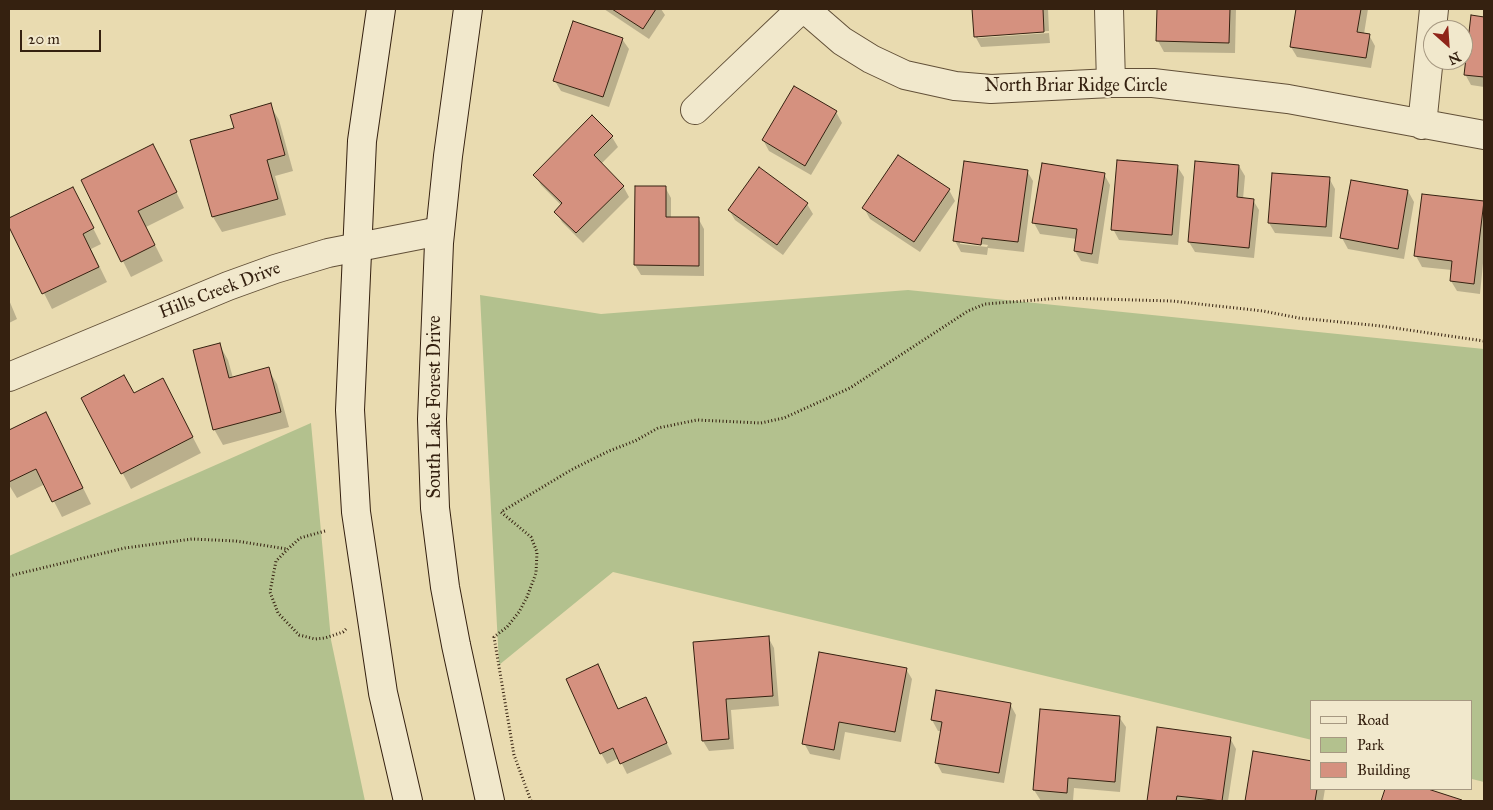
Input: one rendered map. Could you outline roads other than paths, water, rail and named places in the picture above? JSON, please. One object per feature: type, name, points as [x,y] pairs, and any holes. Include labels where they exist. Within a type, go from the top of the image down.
[{"type":"main road","points":[[381,9],[362,140],[350,410],[356,512],[383,693],[408,801]]},
{"type":"main road","name":"South Lake Forest Drive","points":[[468,9],[440,231],[432,418],[436,508],[445,588],[490,801]]},
{"type":"main road","points":[[695,110],[801,9]]},
{"type":"main road","name":"North Briar Ridge Circle","points":[[805,9],[842,41],[871,59],[905,75],[955,86],[991,88],[1153,83],[1288,99],[1484,136]]},
{"type":"main road","points":[[1109,9],[1112,83]]},
{"type":"main road","points":[[1422,125],[1434,9]]},
{"type":"main road","name":"Hills Creek Drive","points":[[9,377],[228,286],[301,261],[356,247],[440,231]]}]
